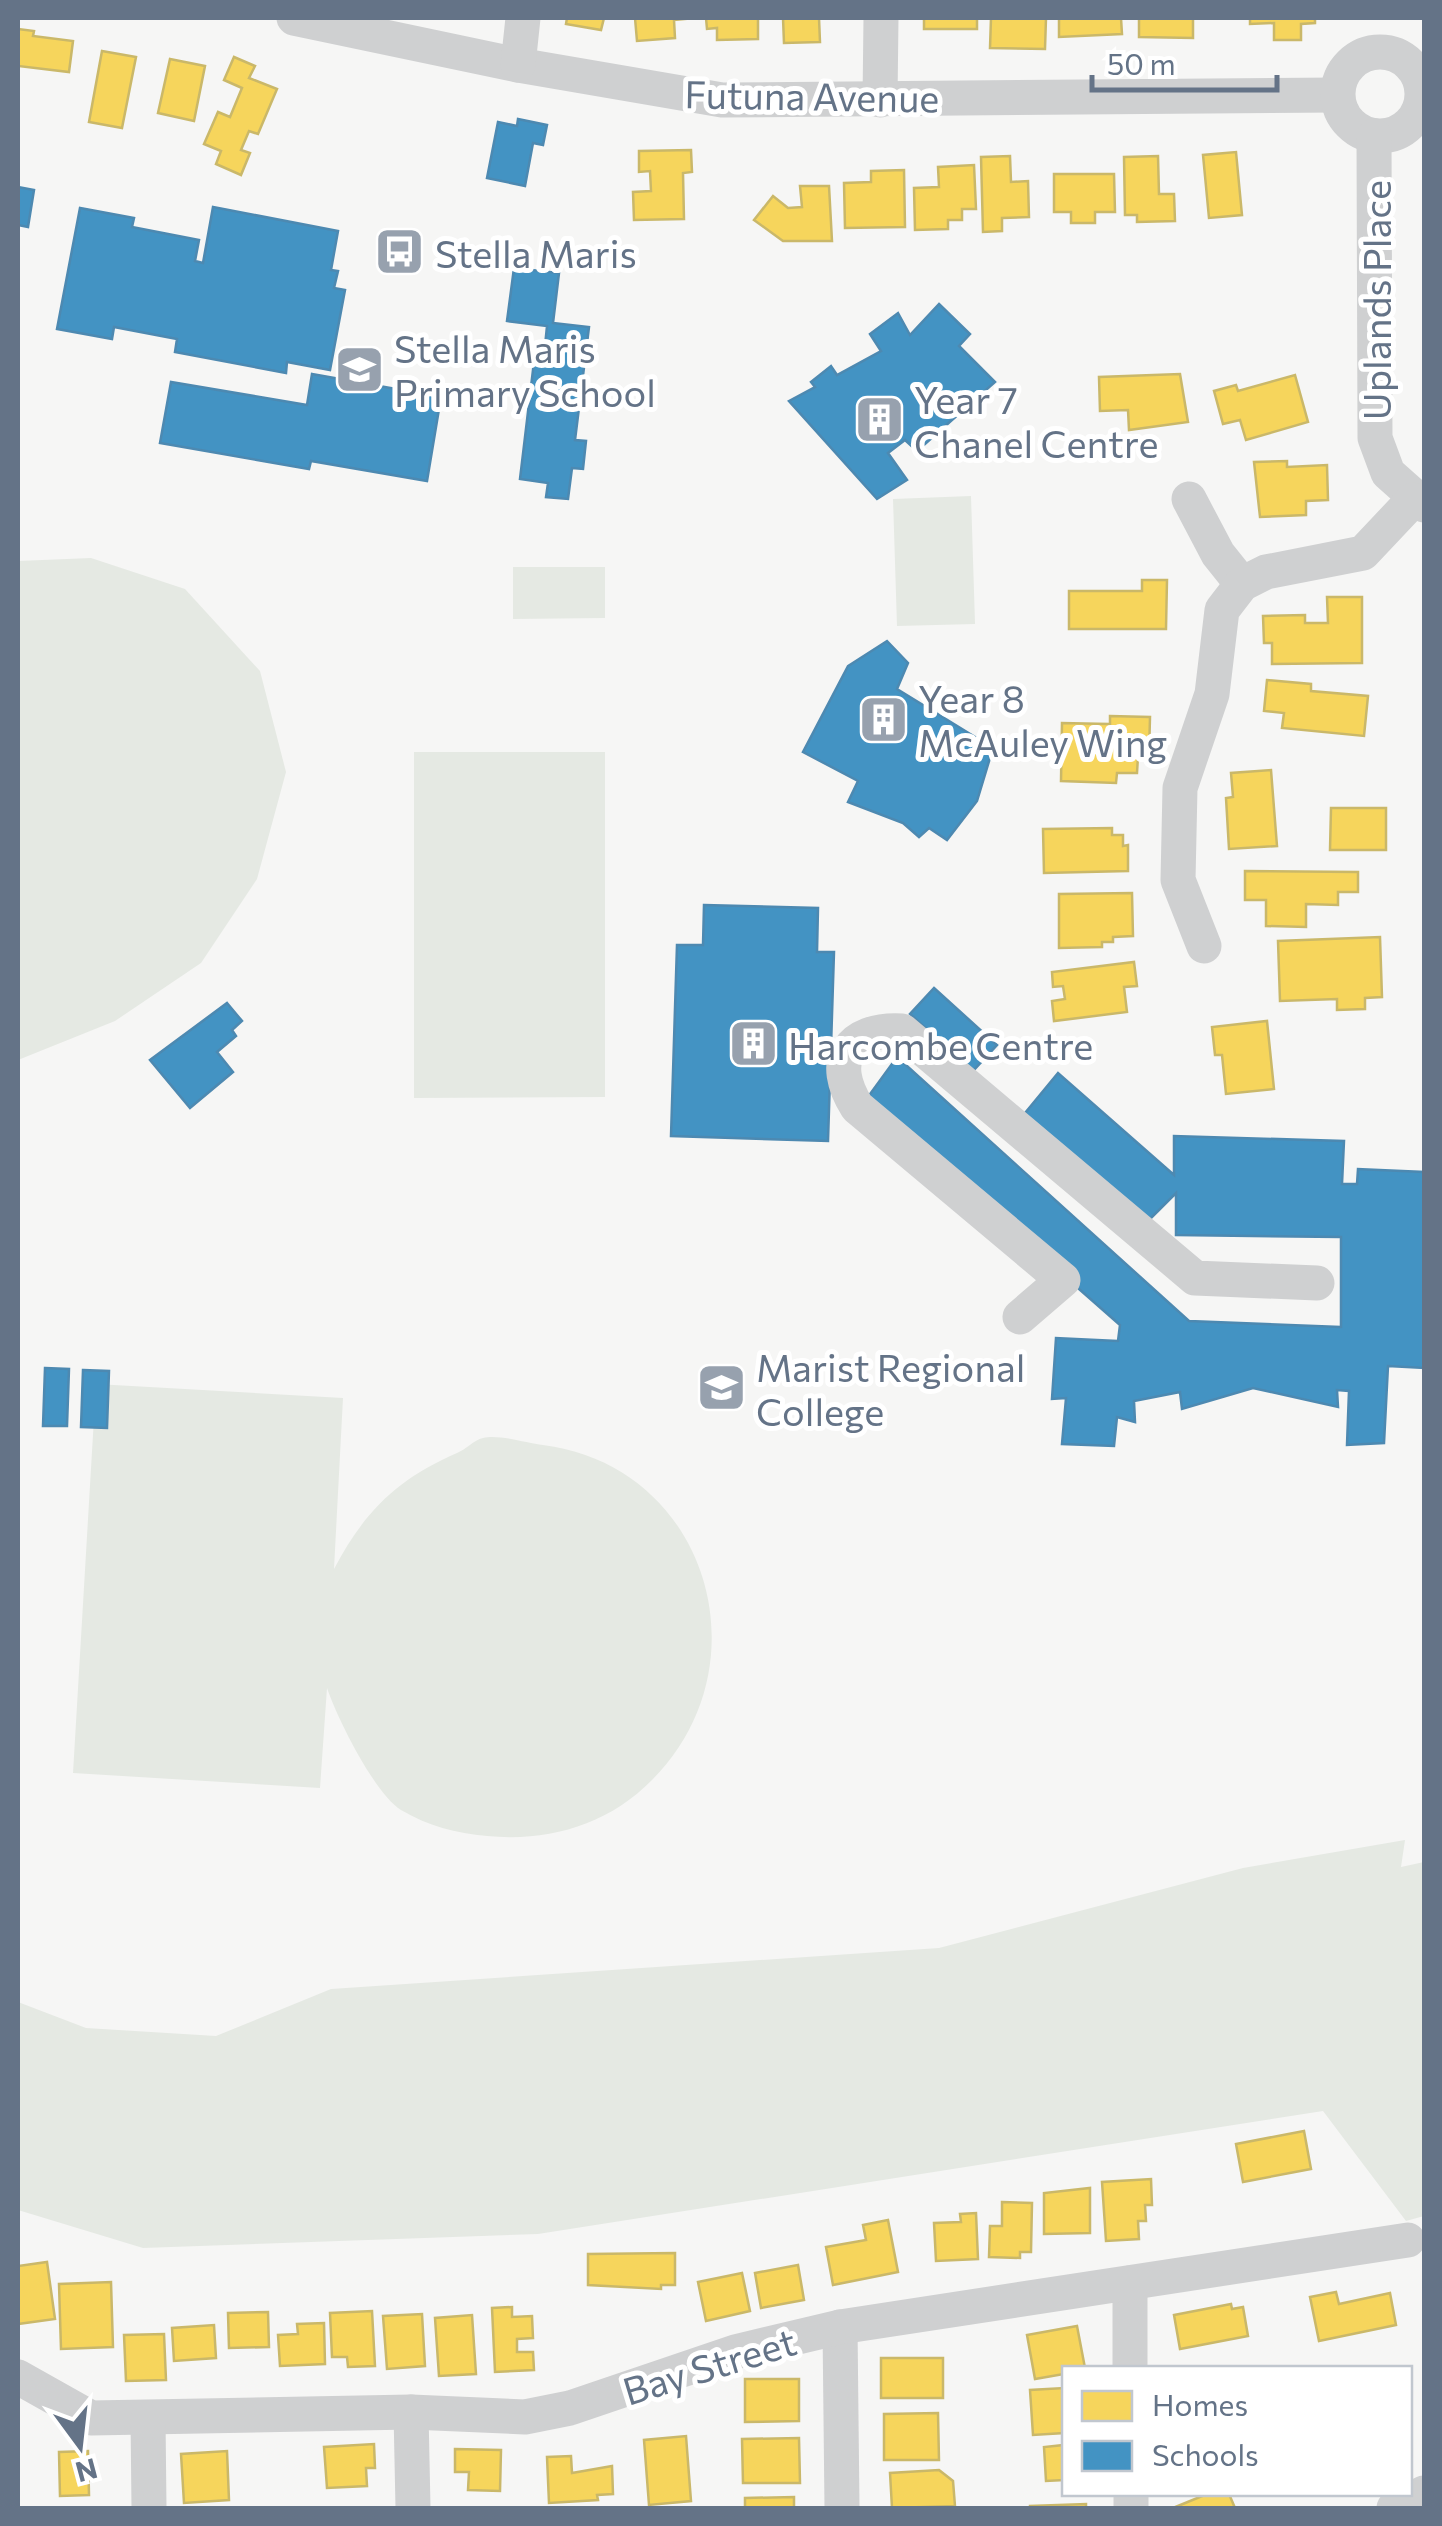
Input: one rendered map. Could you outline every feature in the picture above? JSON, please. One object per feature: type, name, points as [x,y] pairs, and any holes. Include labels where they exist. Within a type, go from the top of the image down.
[{"type":"street","name":"Futuna Avenue","points":[[294,18],[518,65],[722,100],[1337,95]]},
{"type":"street","points":[[518,65],[523,18]]},
{"type":"street","points":[[880,100],[881,18]]},
{"type":"street","points":[[1378,34],[1420,78],[1423,90],[1422,103],[1409,124],[1398,132],[1374,136],[1344,117],[1337,95],[1339,81],[1378,34]]},
{"type":"street","name":"Uplands Place","points":[[1374,136],[1375,438],[1388,474],[1419,502]]},
{"type":"street","points":[[1189,499],[1218,554],[1242,584]]},
{"type":"street","points":[[1204,946],[1178,880],[1180,788],[1212,694],[1222,610],[1242,584],[1266,572],[1363,553],[1419,502]]},
{"type":"street","points":[[1020,1318],[1063,1280],[856,1107],[843,1086],[842,1062],[855,1041],[877,1029],[902,1031],[1196,1278],[1317,1283]]},
{"type":"street","name":"Bay Street","points":[[18,2377],[91,2418],[411,2412],[525,2417],[555,2411],[734,2352],[840,2327],[1408,2240]]},
{"type":"street","points":[[1130,2283],[1130,2366]]},
{"type":"street","points":[[840,2327],[842,2508]]},
{"type":"street","points":[[411,2412],[412,2508]]},
{"type":"street","points":[[148,2418],[149,2508]]},
{"type":"street","points":[[1394,2508],[1424,2493]]},
{"type":"shaded area","points":[[971,496],[975,624],[897,626],[893,499]]},
{"type":"shaded area","points":[[91,558],[185,589],[260,671],[286,772],[257,879],[201,963],[115,1021],[18,1060],[18,561]]},
{"type":"shaded area","points":[[513,567],[605,567],[605,618],[513,619]]},
{"type":"shaded area","points":[[414,752],[605,752],[605,1097],[414,1098]]},
{"type":"shaded area","points":[[96,1384],[343,1398],[334,1569],[357,1530],[384,1499],[417,1474],[480,1439],[513,1439],[600,1461],[646,1490],[680,1530],[702,1577],[712,1629],[707,1682],[687,1733],[652,1780],[616,1809],[576,1827],[532,1836],[464,1833],[401,1810],[369,1772],[327,1688],[320,1788],[73,1773]]},
{"type":"shaded area","points":[[1405,1840],[1401,1867],[1424,1862],[1424,2216],[1406,2221],[1323,2111],[538,2234],[143,2248],[18,2210],[18,2002],[86,2028],[216,2036],[331,1989],[939,1948],[1243,1868]]},
{"type":"building: Homes","points":[[567,18],[604,18],[601,30],[566,24]]},
{"type":"building: Homes","points":[[635,18],[695,18],[674,20],[675,38],[637,41]]},
{"type":"building: Homes","points":[[706,18],[758,18],[758,39],[717,40],[717,28],[707,29]]},
{"type":"building: Homes","points":[[783,18],[819,18],[820,42],[784,43]]},
{"type":"building: Homes","points":[[924,18],[977,18],[977,29],[924,29]]},
{"type":"building: Homes","points":[[991,18],[1046,18],[1045,49],[990,48]]},
{"type":"building: Homes","points":[[1059,18],[1121,18],[1122,34],[1059,37]]},
{"type":"building: Homes","points":[[1139,18],[1193,18],[1193,38],[1139,37]]},
{"type":"building: Homes","points":[[1250,18],[1315,18],[1315,23],[1301,24],[1301,40],[1274,40],[1274,23],[1250,24]]},
{"type":"building: Homes","points":[[18,29],[34,31],[33,36],[73,41],[69,72],[18,66]]},
{"type":"building: Homes","points":[[102,51],[136,57],[122,128],[89,122]]},
{"type":"building: Homes","points":[[234,57],[255,66],[249,78],[277,89],[258,134],[249,131],[241,150],[250,153],[241,175],[216,164],[221,151],[204,144],[218,112],[230,117],[242,88],[224,80]]},
{"type":"building: Homes","points":[[170,59],[205,66],[194,121],[158,113]]},
{"type":"building: Homes","points":[[691,150],[692,172],[683,173],[684,219],[634,220],[633,192],[651,191],[650,171],[639,172],[639,151]]},
{"type":"building: Homes","points":[[1236,152],[1242,215],[1209,218],[1203,155]]},
{"type":"building: Homes","points":[[1010,156],[1011,182],[1028,181],[1029,217],[1002,218],[1002,231],[983,232],[981,157]]},
{"type":"building: Homes","points":[[1158,156],[1159,194],[1174,194],[1175,221],[1137,222],[1137,215],[1125,215],[1124,157]]},
{"type":"building: Homes","points":[[974,165],[976,209],[962,209],[962,220],[948,220],[948,229],[915,230],[914,188],[939,187],[938,167]]},
{"type":"building: Homes","points":[[904,170],[905,227],[845,228],[844,183],[871,182],[871,171]]},
{"type":"building: Homes","points":[[1054,174],[1114,174],[1115,212],[1095,212],[1095,223],[1071,223],[1071,212],[1054,212]]},
{"type":"building: Homes","points":[[800,186],[829,186],[832,241],[783,241],[754,220],[773,196],[788,208],[802,207]]},
{"type":"building: Homes","points":[[1180,374],[1188,422],[1129,430],[1128,410],[1100,411],[1099,377]]},
{"type":"building: Homes","points":[[1295,375],[1308,422],[1246,440],[1240,420],[1223,424],[1214,391],[1236,385],[1238,391]]},
{"type":"building: Homes","points":[[1287,461],[1287,467],[1327,465],[1328,500],[1306,501],[1306,515],[1260,517],[1254,462]]},
{"type":"building: Homes","points":[[1142,580],[1167,580],[1166,629],[1069,629],[1069,591],[1142,591]]},
{"type":"building: Homes","points":[[1327,597],[1362,597],[1362,663],[1272,664],[1272,643],[1264,643],[1263,616],[1305,615],[1305,623],[1328,623]]},
{"type":"building: Homes","points":[[1267,680],[1311,684],[1311,691],[1368,696],[1364,736],[1282,728],[1284,713],[1264,711]]},
{"type":"building: Homes","points":[[1110,716],[1150,717],[1149,756],[1138,756],[1137,773],[1117,773],[1116,783],[1061,781],[1062,723],[1110,724]]},
{"type":"building: Homes","points":[[1271,770],[1277,846],[1229,849],[1226,798],[1233,797],[1231,773]]},
{"type":"building: Homes","points":[[1331,808],[1386,808],[1386,850],[1330,850]]},
{"type":"building: Homes","points":[[1112,828],[1112,835],[1123,835],[1123,846],[1128,845],[1128,871],[1044,873],[1043,829]]},
{"type":"building: Homes","points":[[1245,871],[1358,872],[1358,892],[1338,892],[1338,905],[1306,904],[1306,927],[1266,926],[1266,900],[1245,900]]},
{"type":"building: Homes","points":[[1132,893],[1133,936],[1113,937],[1113,942],[1102,942],[1102,947],[1059,948],[1059,894]]},
{"type":"building: Homes","points":[[1380,937],[1382,997],[1365,998],[1365,1009],[1337,1010],[1337,999],[1280,1001],[1278,941]]},
{"type":"building: Homes","points":[[1134,962],[1137,986],[1124,987],[1127,1012],[1054,1021],[1052,1001],[1065,999],[1063,986],[1053,987],[1052,972]]},
{"type":"building: Homes","points":[[1267,1021],[1274,1089],[1226,1094],[1222,1055],[1215,1055],[1212,1027]]},
{"type":"building: Homes","points":[[1304,2131],[1311,2169],[1243,2182],[1236,2144]]},
{"type":"building: Homes","points":[[1151,2179],[1152,2205],[1145,2205],[1146,2221],[1138,2221],[1139,2239],[1106,2241],[1102,2182]]},
{"type":"building: Homes","points":[[1090,2188],[1090,2233],[1044,2234],[1044,2193]]},
{"type":"building: Homes","points":[[1002,2202],[1032,2203],[1031,2252],[1020,2252],[1020,2258],[989,2257],[990,2226],[1002,2226]]},
{"type":"building: Homes","points":[[976,2213],[978,2259],[936,2261],[934,2223],[961,2222],[960,2214]]},
{"type":"building: Homes","points":[[888,2220],[898,2272],[833,2285],[826,2247],[866,2240],[863,2225]]},
{"type":"building: Homes","points":[[675,2253],[675,2285],[661,2285],[661,2289],[588,2285],[588,2254]]},
{"type":"building: Homes","points":[[47,2262],[55,2319],[18,2324],[18,2266]]},
{"type":"building: Homes","points":[[798,2265],[804,2300],[761,2308],[755,2273]]},
{"type":"building: Homes","points":[[742,2273],[750,2311],[706,2321],[698,2282]]},
{"type":"building: Homes","points":[[111,2282],[113,2347],[61,2349],[59,2284]]},
{"type":"building: Homes","points":[[1336,2292],[1339,2304],[1390,2293],[1396,2325],[1319,2341],[1310,2297]]},
{"type":"building: Homes","points":[[1231,2304],[1232,2309],[1243,2307],[1248,2336],[1180,2349],[1174,2315]]},
{"type":"building: Homes","points":[[512,2307],[512,2317],[532,2316],[533,2338],[517,2339],[517,2352],[533,2352],[534,2370],[495,2372],[492,2308]]},
{"type":"building: Homes","points":[[372,2311],[375,2366],[348,2367],[347,2357],[332,2357],[330,2313]]},
{"type":"building: Homes","points":[[268,2312],[269,2347],[229,2348],[228,2313]]},
{"type":"building: Homes","points":[[422,2314],[425,2366],[387,2369],[383,2316]]},
{"type":"building: Homes","points":[[472,2315],[476,2374],[439,2376],[435,2318]]},
{"type":"building: Homes","points":[[324,2323],[325,2364],[280,2366],[278,2335],[298,2334],[297,2324]]},
{"type":"building: Homes","points":[[214,2325],[216,2358],[174,2361],[172,2328]]},
{"type":"building: Homes","points":[[1077,2326],[1085,2366],[1062,2366],[1062,2374],[1035,2379],[1027,2335]]},
{"type":"building: Homes","points":[[164,2334],[166,2380],[126,2381],[124,2335]]},
{"type":"building: Homes","points":[[881,2358],[943,2358],[943,2398],[881,2398]]},
{"type":"building: Homes","points":[[745,2379],[799,2379],[799,2421],[745,2422]]},
{"type":"building: Homes","points":[[1062,2388],[1062,2433],[1033,2435],[1030,2390]]},
{"type":"building: Homes","points":[[938,2413],[939,2460],[884,2460],[884,2414]]},
{"type":"building: Homes","points":[[686,2436],[691,2501],[649,2505],[644,2440]]},
{"type":"building: Homes","points":[[799,2438],[800,2483],[743,2483],[742,2439]]},
{"type":"building: Homes","points":[[374,2444],[375,2468],[366,2468],[367,2486],[327,2488],[324,2447]]},
{"type":"building: Homes","points":[[1062,2445],[1062,2480],[1046,2481],[1044,2447]]},
{"type":"building: Homes","points":[[455,2449],[501,2450],[500,2491],[468,2490],[469,2472],[455,2472]]},
{"type":"building: Homes","points":[[88,2451],[89,2495],[60,2496],[59,2452]]},
{"type":"building: Homes","points":[[227,2451],[229,2500],[184,2503],[181,2454]]},
{"type":"building: Homes","points":[[571,2456],[572,2473],[612,2466],[613,2494],[597,2495],[598,2500],[549,2503],[547,2457]]},
{"type":"building: Homes","points":[[939,2470],[953,2481],[955,2506],[892,2508],[890,2473]]},
{"type":"building: Homes","points":[[1202,2496],[1230,2496],[1235,2508],[1173,2508]]},
{"type":"building: Homes","points":[[794,2497],[794,2508],[745,2508],[745,2498]]},
{"type":"building: Homes","points":[[1086,2504],[1086,2508],[1030,2508],[1030,2506]]},
{"type":"building: Schools","points":[[518,119],[547,125],[543,145],[533,143],[525,186],[487,178],[498,122],[517,126]]},
{"type":"building: Schools","points":[[18,187],[34,190],[28,227],[18,225]]},
{"type":"building: Schools","points":[[213,207],[338,231],[331,270],[338,271],[334,288],[345,290],[330,370],[287,362],[286,373],[175,352],[177,339],[114,327],[112,339],[57,329],[80,208],[134,218],[132,227],[199,240],[195,261],[203,263]]},
{"type":"building: Schools","points":[[514,268],[559,273],[553,323],[589,327],[575,440],[586,441],[583,469],[572,468],[568,499],[546,497],[548,483],[520,479],[536,345],[545,346],[547,326],[507,321]]},
{"type":"building: Schools","name":"Year 7 Chanel Centre","points":[[939,304],[970,334],[959,346],[995,382],[917,451],[905,440],[888,453],[907,480],[877,499],[789,401],[815,387],[811,382],[831,366],[837,375],[881,351],[870,334],[898,313],[910,335]]},
{"type":"building: Schools","points":[[312,374],[441,397],[427,481],[311,461],[309,469],[160,443],[171,382],[307,405]]},
{"type":"building: Schools","name":"Year 8 McAuley Wing","points":[[887,641],[908,663],[897,689],[993,748],[977,801],[947,840],[929,828],[919,837],[903,823],[848,802],[858,781],[803,752],[848,666]]},
{"type":"building: Schools","name":"Harcombe Centre","points":[[704,905],[818,908],[817,952],[834,952],[828,1141],[671,1136],[677,945],[703,945]]},
{"type":"building: Schools","points":[[934,988],[997,1045],[973,1071],[910,1014]]},
{"type":"building: Schools","points":[[227,1003],[242,1021],[232,1030],[236,1036],[217,1052],[233,1072],[190,1108],[150,1060]]},
{"type":"building: Schools","points":[[897,1057],[1189,1321],[1341,1327],[1341,1237],[1176,1235],[1176,1193],[1139,1230],[1016,1124],[1058,1073],[1174,1175],[1174,1136],[1344,1141],[1342,1184],[1357,1184],[1358,1169],[1424,1172],[1424,1368],[1388,1366],[1384,1443],[1347,1445],[1349,1391],[1337,1390],[1338,1407],[1253,1388],[1182,1409],[1180,1392],[1134,1401],[1135,1422],[1117,1417],[1114,1446],[1062,1444],[1066,1398],[1052,1399],[1056,1338],[1118,1341],[1120,1325],[865,1101]]},
{"type":"building: Schools","points":[[45,1368],[69,1369],[67,1426],[43,1426]]},
{"type":"building: Schools","points":[[83,1370],[109,1371],[107,1428],[81,1427]]},
{"type":"place","name":"Stella Maris","points":[[400,252]]},
{"type":"place","name":"Stella Maris Primary School","points":[[359,369]]},
{"type":"place","name":"Year 7 Chanel Centre","points":[[879,420]]},
{"type":"place","name":"Year 8 McAuley Wing","points":[[883,719]]},
{"type":"place","name":"Harcombe Centre","points":[[753,1044]]},
{"type":"place","name":"Marist Regional College","points":[[721,1388]]}]
